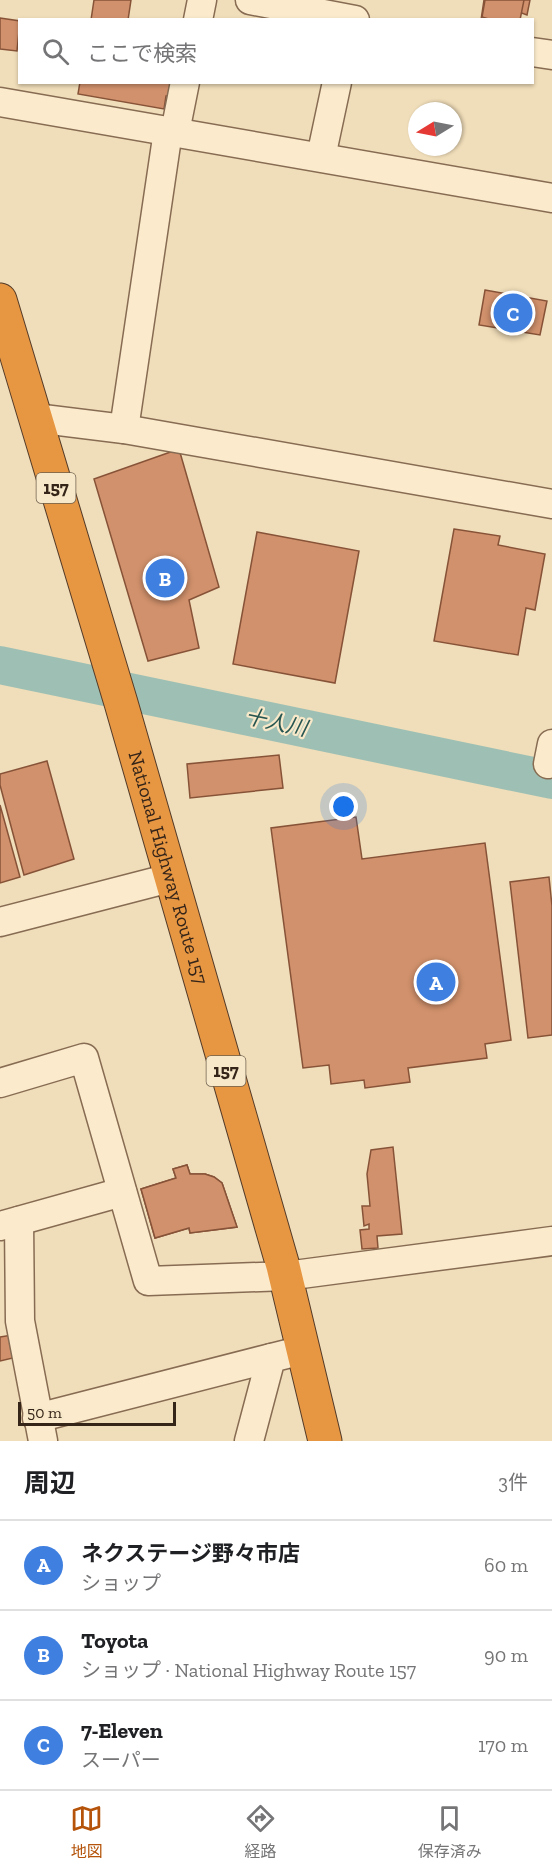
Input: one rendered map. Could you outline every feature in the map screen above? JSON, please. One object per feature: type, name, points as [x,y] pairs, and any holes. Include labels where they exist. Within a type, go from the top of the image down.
[{"type":"highway","name":"National Highway Route 157","points":[[0,300],[10,373],[35,418],[117,689],[286,1276],[325,1441]]},
{"type":"street","points":[[198,18],[202,0]]},
{"type":"street","points":[[250,0],[347,18]]},
{"type":"street","points":[[352,18],[353,0]]},
{"type":"street","points":[[534,52],[552,55]]},
{"type":"street","points":[[124,429],[172,132],[184,84]]},
{"type":"street","points":[[321,157],[337,84]]},
{"type":"street","points":[[0,102],[552,198]]},
{"type":"street","points":[[35,418],[124,429],[552,504]]},
{"type":"street","points":[[0,922],[170,878]]},
{"type":"street","points":[[0,1083],[84,1058],[148,1281],[286,1276],[552,1241]]},
{"type":"street","points":[[122,1192],[9,1224],[10,1324],[40,1429],[270,1358],[304,1351]]},
{"type":"street","points":[[249,1441],[270,1358]]},
{"type":"building","points":[[94,0],[131,0],[128,18],[91,18]]},
{"type":"building","points":[[484,0],[530,0],[527,15],[519,12],[518,18],[481,18]]},
{"type":"building","points":[[485,0],[524,0],[520,18],[482,17]]},
{"type":"building","points":[[0,18],[18,21],[17,51],[0,49]]},
{"type":"building","points":[[80,84],[176,84],[174,96],[166,96],[164,109],[78,94]]},
{"type":"building","points":[[485,290],[547,301],[540,335],[479,325]]},
{"type":"building","points":[[179,449],[219,587],[189,600],[199,648],[148,661],[94,479]]},
{"type":"building","points":[[454,529],[500,536],[498,545],[545,554],[535,610],[526,608],[518,655],[434,641]]},
{"type":"building","points":[[257,532],[359,551],[335,683],[233,664]]},
{"type":"building","points":[[279,755],[283,788],[190,798],[187,764]]},
{"type":"building","points":[[47,761],[74,859],[24,875],[0,785],[0,774]]},
{"type":"building","points":[[0,805],[20,877],[0,883]]},
{"type":"building","points":[[356,817],[362,859],[485,843],[511,1040],[485,1044],[487,1058],[408,1068],[410,1082],[365,1088],[364,1080],[331,1084],[329,1065],[303,1068],[271,828]]},
{"type":"building","points":[[549,877],[552,906],[552,1035],[528,1038],[510,882]]},
{"type":"building","points":[[393,1147],[402,1234],[377,1236],[378,1248],[362,1249],[360,1230],[369,1229],[369,1224],[364,1226],[362,1206],[370,1206],[367,1174],[371,1150]]},
{"type":"building","points":[[187,1165],[190,1174],[205,1174],[222,1183],[237,1227],[190,1233],[189,1228],[155,1238],[141,1189],[176,1178],[173,1169]]},
{"type":"building","points":[[187,1165],[190,1174],[205,1174],[222,1183],[237,1227],[190,1233],[189,1228],[155,1238],[141,1189],[176,1178],[173,1169]]},
{"type":"building","points":[[12,1335],[17,1357],[0,1361],[0,1337]]},
{"type":"waterway","name":"十人川","points":[[0,665],[552,780]]},
{"type":"place","name":"7-Eleven","points":[[513,313]]},
{"type":"place","name":"Toyota","points":[[165,578]]},
{"type":"place","name":"ネクステージ野々市店","points":[[436,982]]}]
